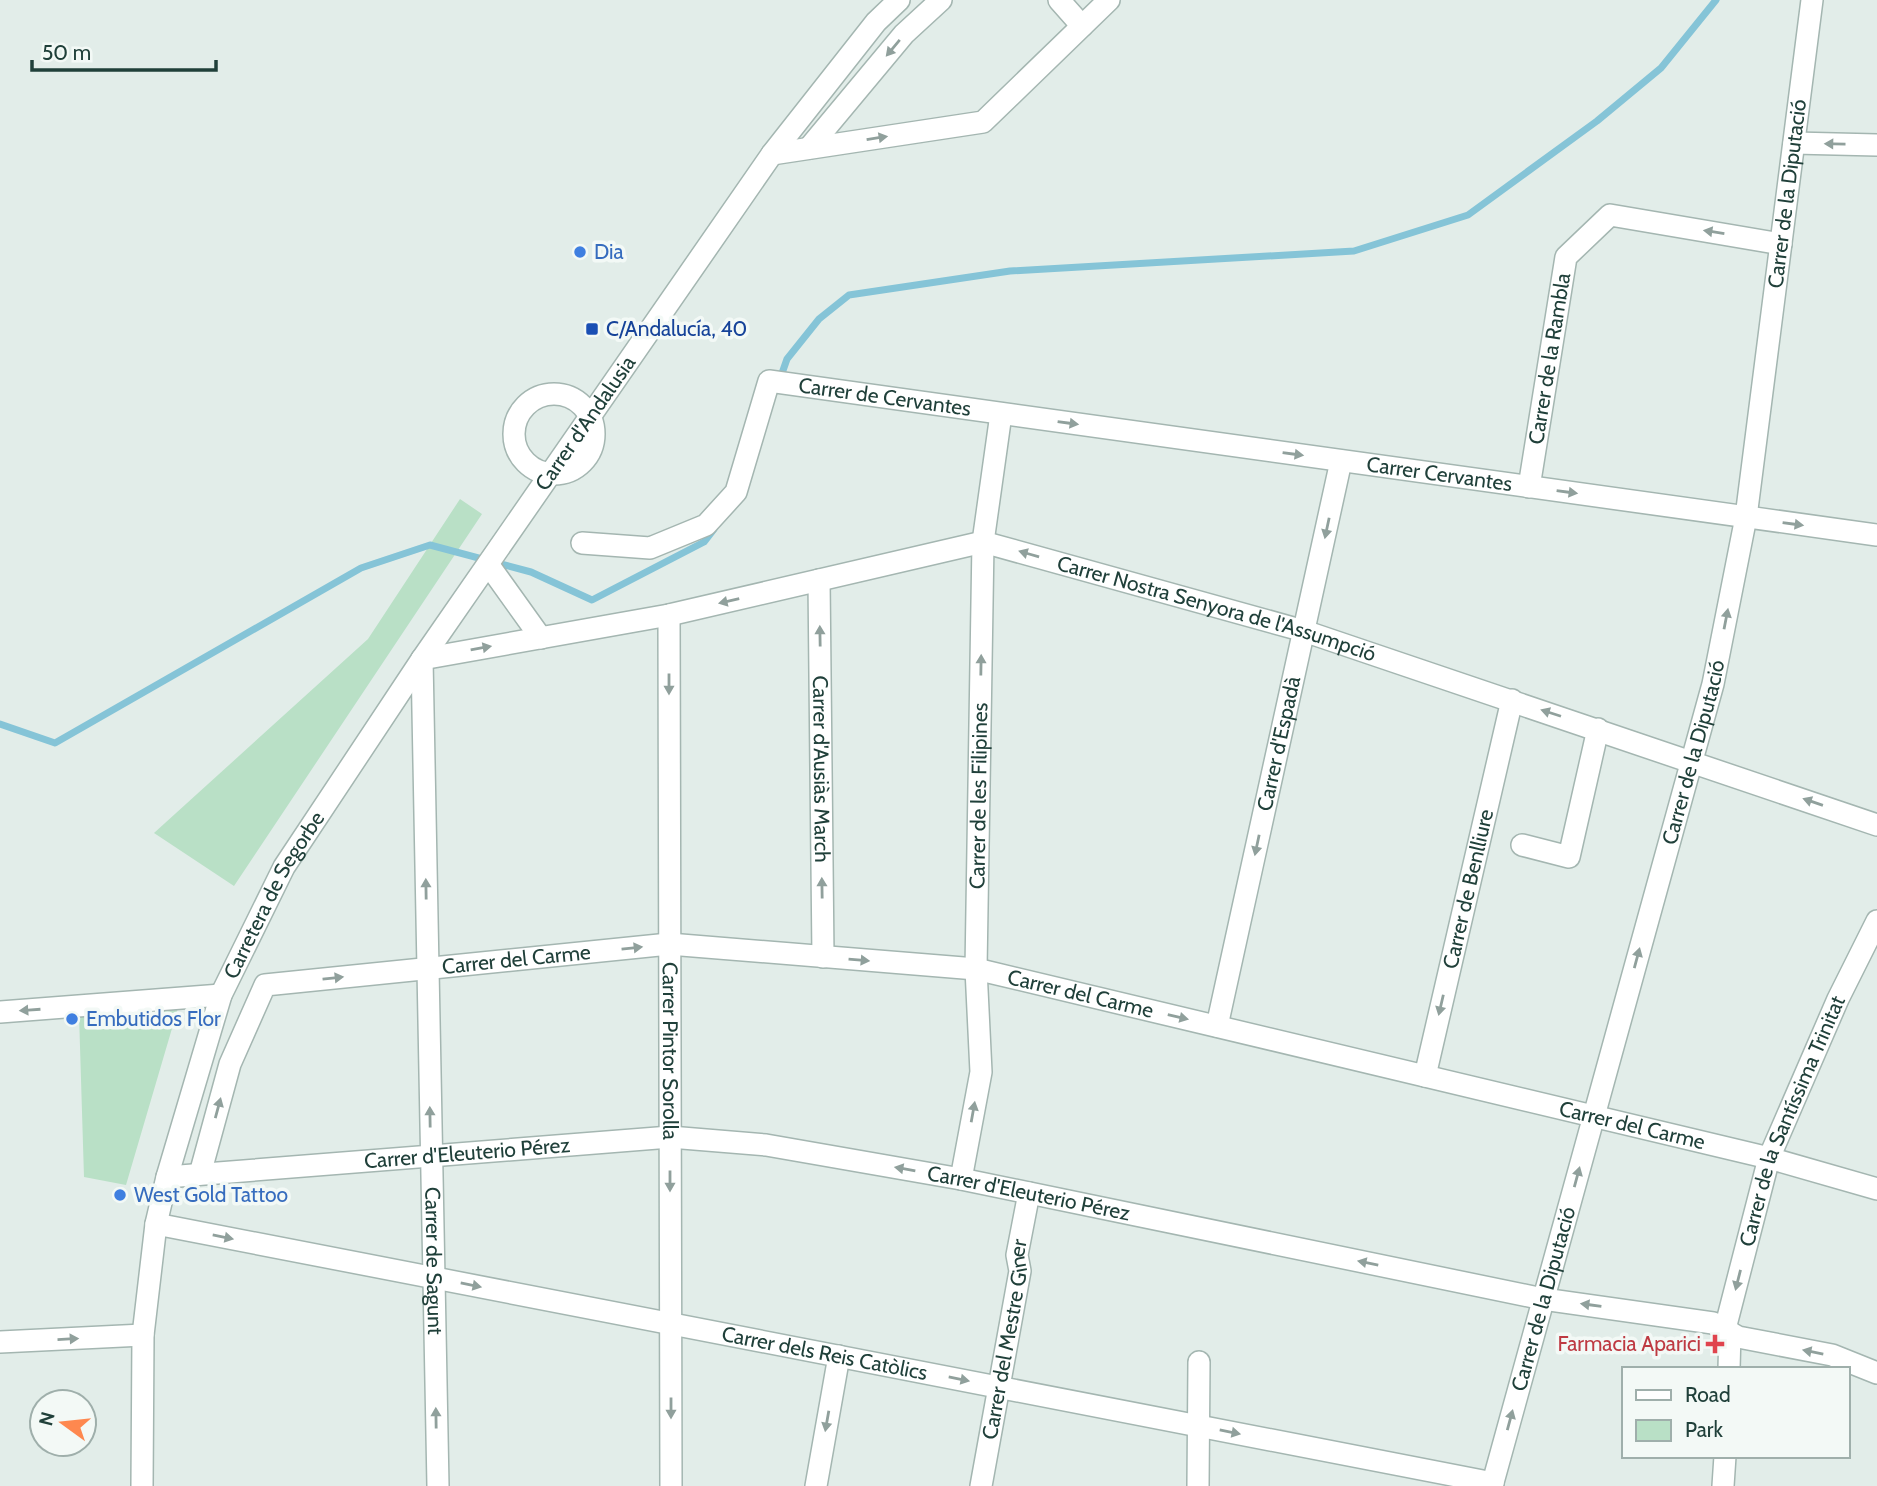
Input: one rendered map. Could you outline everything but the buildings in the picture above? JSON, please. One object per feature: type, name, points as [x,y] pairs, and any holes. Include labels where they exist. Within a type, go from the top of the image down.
[{"type":"street","name":"Carrer d'Andalusia","points":[[590,417],[772,154],[876,22],[899,0]]},
{"type":"street","points":[[810,148],[904,34],[941,0]]},
{"type":"street","points":[[1059,0],[1082,26]]},
{"type":"street","points":[[772,154],[983,122],[1109,0]]},
{"type":"street","name":"Carrer de la Diputació","points":[[1492,1484],[1713,684],[1746,517],[1812,0]]},
{"type":"street","points":[[1794,143],[1877,145]]},
{"type":"street","name":"Carrer de la Rambla","points":[[1529,487],[1566,257],[1610,215],[1781,244]]},
{"type":"street","name":"Carrer de Cervantes","points":[[582,543],[650,548],[706,525],[736,492],[769,382],[1000,414]]},
{"type":"street","points":[[560,394],[573,399],[590,417],[594,433],[585,460],[575,469],[550,474],[535,470],[517,452],[514,427],[518,416],[535,398],[560,394]]},
{"type":"street","name":"Carrer Cervantes","points":[[1000,414],[1877,535]]},
{"type":"street","name":"Carrer de les Filipines","points":[[961,1179],[981,1072],[976,969],[983,542],[1000,414]]},
{"type":"street","name":"Carrer d'Espadà","points":[[1217,1027],[1341,461]]},
{"type":"street","name":"Carrer d'Andalusia","points":[[422,659],[550,474]]},
{"type":"street","name":"Carrer Nostra Senyora de l'Assumpció","points":[[422,659],[669,615],[983,542],[1304,631],[1692,760],[1877,825]]},
{"type":"street","points":[[488,564],[541,638]]},
{"type":"street","name":"Carrer d'Ausiàs March","points":[[819,580],[823,957]]},
{"type":"street","name":"Carrer Pintor Sorolla","points":[[669,615],[671,1486]]},
{"type":"street","name":"Carrer de Sagunt","points":[[422,659],[438,1486]]},
{"type":"street","name":"Carretera de Segorbe","points":[[142,1486],[143,1335],[156,1224],[220,995],[284,867],[422,659]]},
{"type":"street","name":"Carrer de Benlliure","points":[[1425,1076],[1512,700]]},
{"type":"street","points":[[1522,845],[1569,857],[1598,729]]},
{"type":"street","name":"Carrer de la Santíssima Trinitat","points":[[1729,1367],[1728,1331],[1769,1158],[1838,999],[1877,921]]},
{"type":"street","name":"Carrer del Carme","points":[[265,985],[669,944],[976,969],[1769,1158],[1877,1189]]},
{"type":"street","name":"Carretera de Segorbe","points":[[201,1174],[230,1064],[265,985]]},
{"type":"street","points":[[0,1012],[220,995]]},
{"type":"street","name":"Carrer d'Eleuterio Pérez","points":[[167,1177],[670,1137],[766,1145],[961,1179],[1543,1299],[1713,1323],[1738,1337],[1832,1355],[1877,1373]]},
{"type":"street","name":"Carrer del Mestre Giner","points":[[981,1486],[1020,1271],[1017,1255],[1028,1193]]},
{"type":"street","name":"Carrer dels Reis Catòlics","points":[[156,1224],[1492,1484]]},
{"type":"street","points":[[0,1342],[143,1335]]},
{"type":"street","points":[[816,1486],[839,1356]]},
{"type":"street","points":[[1198,1486],[1199,1362]]},
{"type":"street","points":[[1723,1486],[1725,1458]]},
{"type":"green space","points":[[460,499],[482,514],[234,886],[154,833],[368,639]]},
{"type":"green space","points":[[178,1008],[126,1185],[84,1177],[79,1014]]},
{"type":"waterway","points":[[780,379],[787,359],[819,319],[849,295],[1010,271],[1354,251],[1468,215],[1597,121],[1661,68],[1716,0]]},
{"type":"waterway","points":[[0,724],[55,743],[361,568],[430,545],[531,572],[592,600],[704,542],[714,529]]},
{"type":"place","name":"Dia","points":[[580,252]]},
{"type":"place","name":"C/Andalucía, 40","points":[[592,329]]},
{"type":"place","name":"Embutidos Flor","points":[[72,1019]]},
{"type":"place","name":"West Gold Tattoo","points":[[120,1195]]},
{"type":"place","name":"Farmacia Aparici","points":[[1715,1344]]}]
